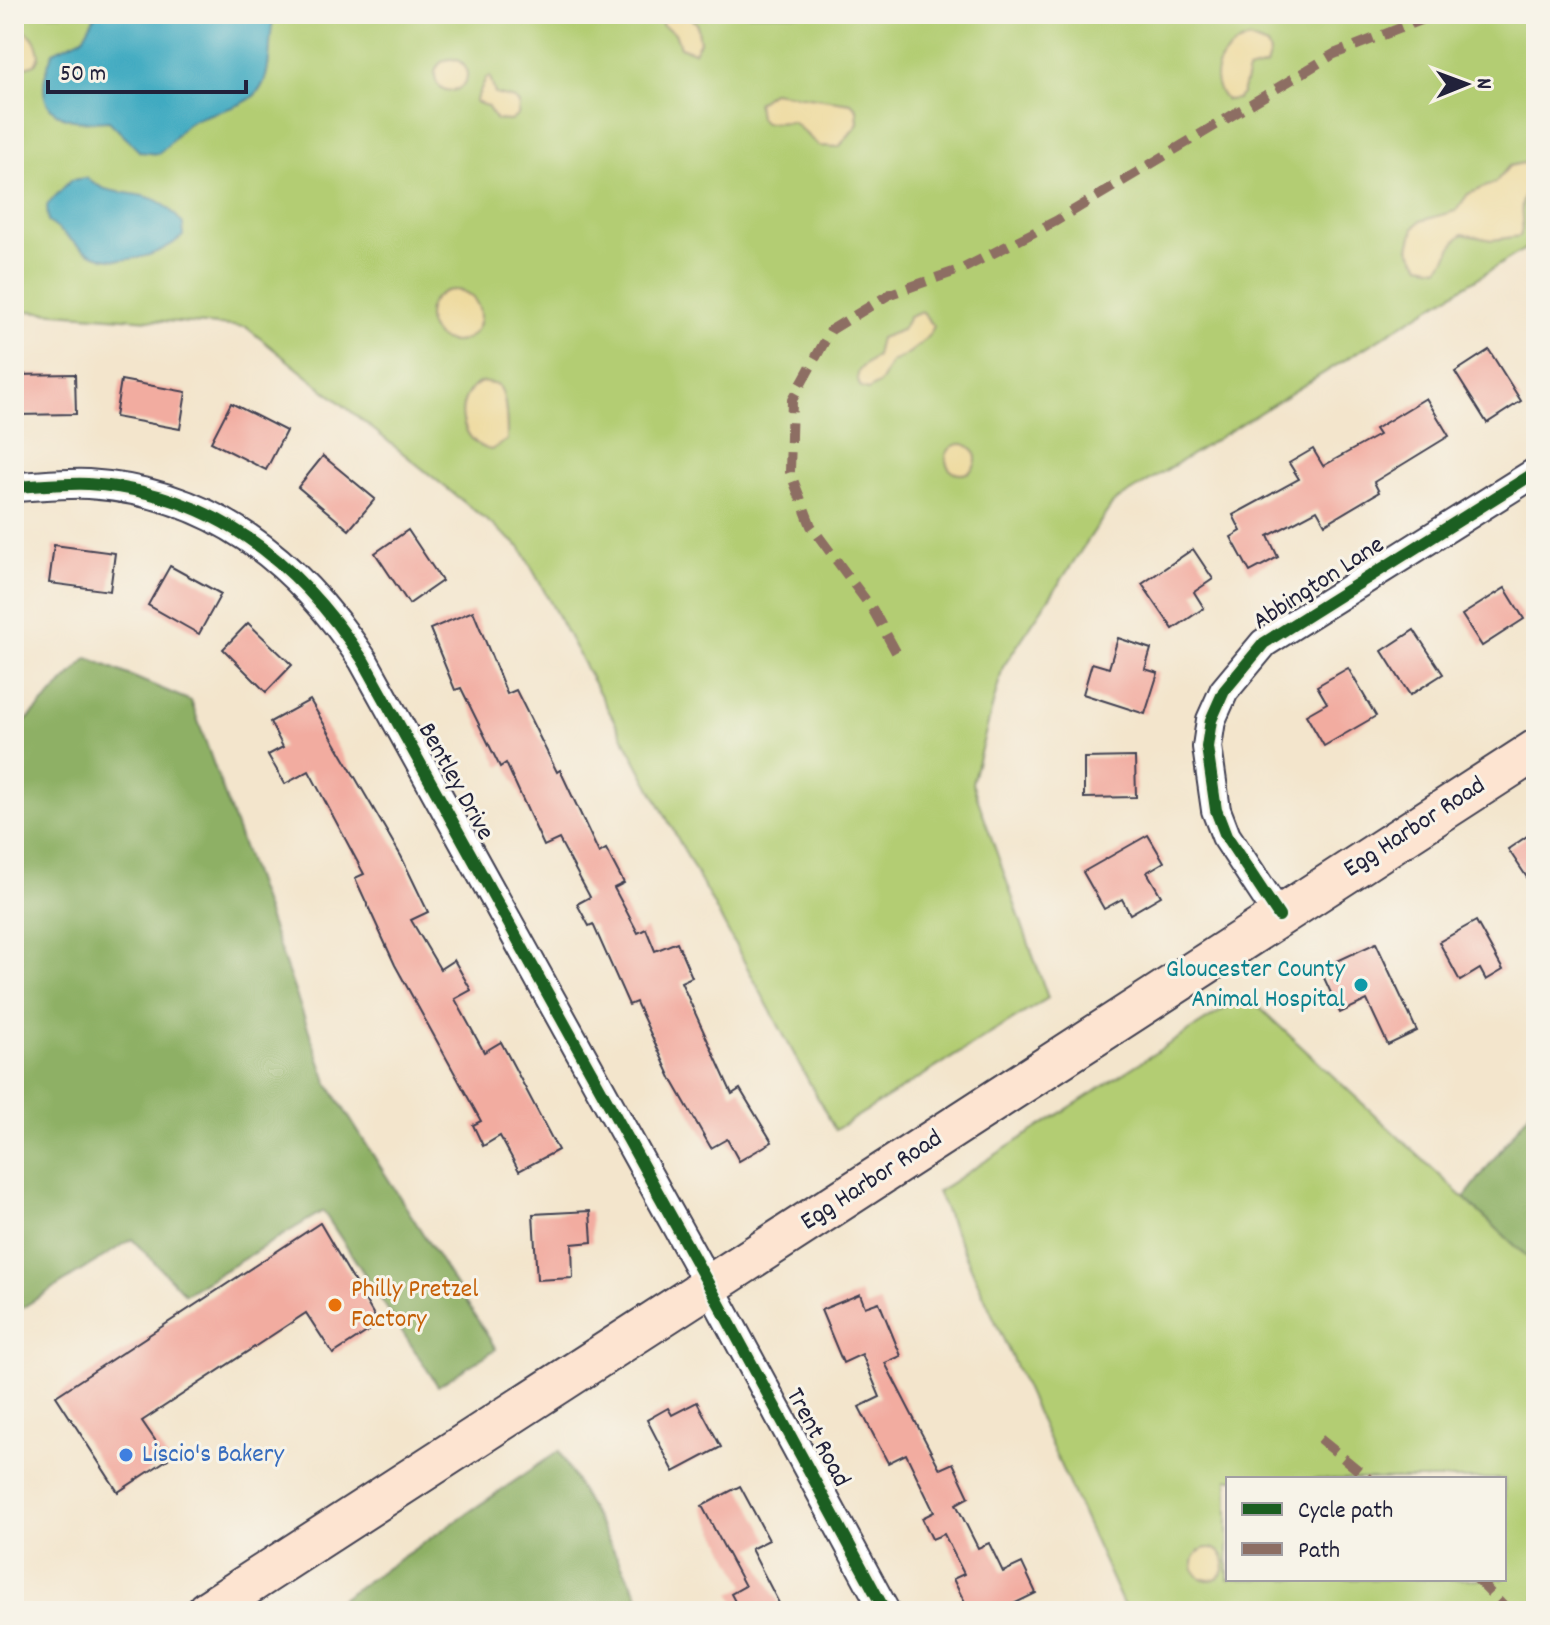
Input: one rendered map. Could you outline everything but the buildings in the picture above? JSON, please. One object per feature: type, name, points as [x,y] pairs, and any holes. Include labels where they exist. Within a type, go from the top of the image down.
[{"type":"main road","name":"Egg Harbor Road","points":[[207,1611],[1536,750]]},
{"type":"street","name":"Abbington Lane","points":[[1279,916],[1226,836],[1216,810],[1207,747],[1211,720],[1224,691],[1264,643],[1536,472]]},
{"type":"street","name":"Bentley Drive","points":[[14,487],[86,484],[118,487],[191,509],[267,551],[310,588],[363,660],[710,1287]]},
{"type":"street","name":"Trent Road","points":[[710,1287],[885,1611]]},
{"type":"green space","points":[[14,14],[1536,14],[1536,242],[1113,503],[1003,667],[972,783],[1048,998],[835,1130],[521,548],[246,327],[14,310]]},
{"type":"green space","points":[[88,658],[191,701],[328,1084],[496,1349],[438,1386],[323,1211],[185,1294],[132,1239],[14,1313],[14,733]]},
{"type":"green space","points":[[1246,995],[1536,1265],[1536,1611],[1126,1611],[937,1192]]},
{"type":"green space","points":[[1536,1104],[1536,1265],[1464,1198]]},
{"type":"green space","points":[[559,1451],[647,1611],[323,1611]]},
{"type":"sand","points":[[663,14],[686,14],[697,23],[700,42],[694,52],[680,47],[675,33],[662,25]]},
{"type":"sand","points":[[14,30],[25,31],[35,40],[39,56],[35,64],[26,67],[14,62]]},
{"type":"sand","points":[[1249,39],[1267,46],[1270,53],[1266,66],[1248,71],[1242,94],[1237,99],[1226,100],[1217,82],[1219,64],[1231,49]]},
{"type":"sand","points":[[451,59],[462,64],[467,75],[462,86],[451,91],[440,86],[435,75],[440,64]]},
{"type":"sand","points":[[490,77],[495,94],[514,99],[519,104],[518,115],[510,121],[496,120],[487,106],[475,102],[486,78]]},
{"type":"sand","points":[[772,92],[851,103],[857,109],[858,124],[839,147],[819,146],[793,122],[765,123],[759,118],[757,103]]},
{"type":"sand","points":[[1523,163],[1531,178],[1522,204],[1520,236],[1492,240],[1463,234],[1438,268],[1420,265],[1409,248],[1414,228],[1420,221],[1456,211],[1468,194],[1495,183],[1509,166]]},
{"type":"sand","points":[[454,290],[472,298],[480,316],[472,334],[454,342],[436,334],[428,316],[436,298]]},
{"type":"sand","points":[[922,312],[934,326],[927,337],[910,352],[891,362],[880,383],[868,390],[861,388],[858,372],[876,356],[880,338],[902,330],[909,317]]},
{"type":"sand","points":[[481,382],[498,385],[505,402],[507,440],[491,450],[472,439],[463,419],[465,398]]},
{"type":"sand","points":[[961,444],[967,445],[975,453],[975,465],[967,473],[961,474],[955,473],[947,465],[946,459],[947,453],[955,445]]},
{"type":"sand","points":[[1209,1548],[1220,1553],[1225,1564],[1220,1575],[1209,1580],[1198,1575],[1193,1564],[1198,1553]]},
{"type":"water","points":[[96,14],[275,14],[264,82],[251,99],[189,123],[158,154],[140,152],[109,121],[90,122],[61,116],[51,109],[46,99],[46,71],[53,52],[83,38]]},
{"type":"water","points":[[86,178],[106,189],[158,201],[183,224],[183,236],[162,250],[138,258],[113,259],[88,252],[48,222],[47,205],[71,180]]},
{"type":"marked path","points":[[896,652],[873,610],[811,526],[790,472],[792,400],[831,330],[890,294],[962,269],[1056,221],[1334,54],[1437,14]]},
{"type":"marked path","points":[[1320,1439],[1367,1477]]},
{"type":"marked path","points":[[1479,1581],[1508,1611]]},
{"type":"cycle path","points":[[1279,916],[1226,836],[1216,810],[1207,747],[1211,720],[1224,691],[1264,643],[1536,472]]},
{"type":"cycle path","points":[[14,487],[88,484],[133,490],[174,501],[212,517],[280,562],[310,591],[337,624],[363,660],[710,1287],[885,1611]]},
{"type":"place","name":"Gloucester County Animal Hospital","points":[[1361,985]]},
{"type":"place","name":"Philly Pretzel Factory","points":[[335,1305]]},
{"type":"place","name":"Liscio's Bakery","points":[[126,1455]]}]
